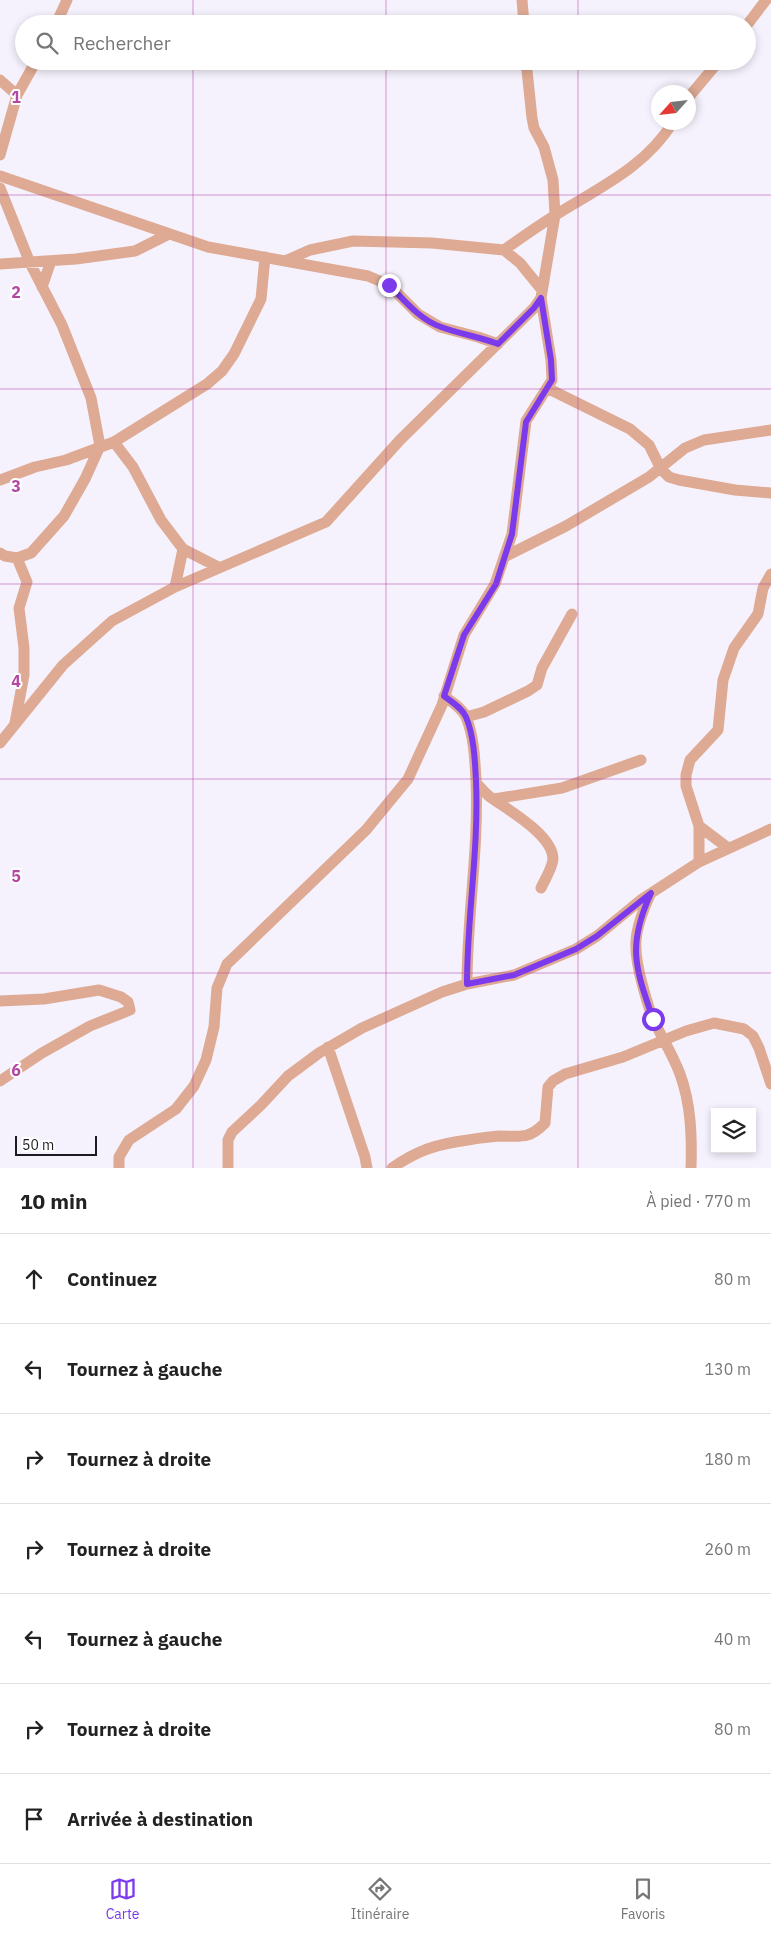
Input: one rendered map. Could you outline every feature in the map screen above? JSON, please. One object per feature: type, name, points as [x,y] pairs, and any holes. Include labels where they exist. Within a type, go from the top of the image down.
[{"type":"street","points":[[60,15],[67,0]]},
{"type":"street","points":[[522,0],[523,15]]},
{"type":"street","points":[[755,15],[766,0]]},
{"type":"street","points":[[0,155],[17,95],[31,70]]},
{"type":"street","points":[[119,1168],[119,1157],[129,1140],[176,1109],[194,1086],[206,1060],[214,1027],[217,988],[228,964],[366,830],[408,779],[444,696],[464,635],[496,584],[512,534],[526,422],[552,380],[542,294],[555,215],[553,180],[544,147],[534,128],[527,70]]},
{"type":"street","points":[[696,88],[711,70]]},
{"type":"street","points":[[0,80],[17,95]]},
{"type":"street","points":[[504,250],[555,215],[630,170],[666,135],[669,130]]},
{"type":"street","points":[[0,176],[208,247],[368,276],[389,285],[418,314],[440,327],[498,344]]},
{"type":"street","points":[[0,188],[30,263],[62,325],[91,398],[100,446],[85,479],[64,516],[31,553],[17,558],[0,553]]},
{"type":"street","points":[[0,264],[51,261],[135,251],[169,234]]},
{"type":"street","points":[[285,261],[310,250],[352,241],[432,244],[504,250],[520,263],[542,294]]},
{"type":"street","points":[[0,480],[35,467],[66,460],[114,442],[207,384],[222,371],[234,354],[261,299],[265,257]]},
{"type":"street","points":[[42,287],[51,261]]},
{"type":"street","points":[[8,728],[63,665],[112,621],[174,587],[326,522],[400,440],[534,308],[542,294]]},
{"type":"street","points":[[547,388],[630,429],[649,445],[660,469],[668,477],[735,490],[771,494]]},
{"type":"street","points":[[504,557],[566,526],[660,469],[685,448],[704,440],[771,430]]},
{"type":"street","points":[[114,442],[133,467],[161,520],[183,548],[218,567]]},
{"type":"street","points":[[174,587],[183,548]]},
{"type":"street","points":[[0,743],[8,728],[24,675],[24,648],[19,608],[27,582],[17,558]]},
{"type":"street","points":[[699,862],[699,826],[686,786],[686,775],[690,760],[718,730],[723,680],[734,648],[758,614],[763,588],[771,574]]},
{"type":"street","points":[[466,717],[484,712],[537,685],[542,668],[572,614]]},
{"type":"street","points":[[444,696],[461,710],[466,717],[475,759],[476,845],[467,950],[467,984]]},
{"type":"street","points":[[477,805],[492,798],[562,788],[641,760]]},
{"type":"street","points":[[476,783],[492,798],[529,824],[550,850],[553,856],[552,865],[541,888]]},
{"type":"street","points":[[699,826],[728,848]]},
{"type":"street","points":[[228,1168],[228,1140],[232,1132],[288,1076],[328,1047],[362,1028],[442,992],[467,984],[514,975],[568,954],[597,936],[651,893],[699,862],[771,828]]},
{"type":"street","points":[[651,893],[642,914],[635,942],[635,960],[653,1019],[665,1040],[680,1075],[690,1111],[691,1168]]},
{"type":"street","points":[[0,1000],[44,999],[99,990],[121,997],[130,1006],[128,1011],[90,1026],[42,1053],[0,1081]]},
{"type":"street","points":[[392,1168],[411,1155],[434,1146],[499,1136],[528,1136],[545,1123],[548,1087],[553,1081],[565,1074],[623,1057],[686,1031],[714,1023],[744,1029],[753,1036],[771,1084]]},
{"type":"street","points":[[328,1047],[367,1168]]},
{"type":"route","points":[[389,285],[418,314],[440,327],[498,344],[534,308],[541,298],[551,360],[552,380],[526,422],[512,534],[496,584],[464,635],[444,696],[461,710],[466,717],[475,759],[476,845],[467,950],[467,984],[514,975],[559,958],[597,936],[651,893],[642,914],[635,942],[635,960],[653,1019]]}]
